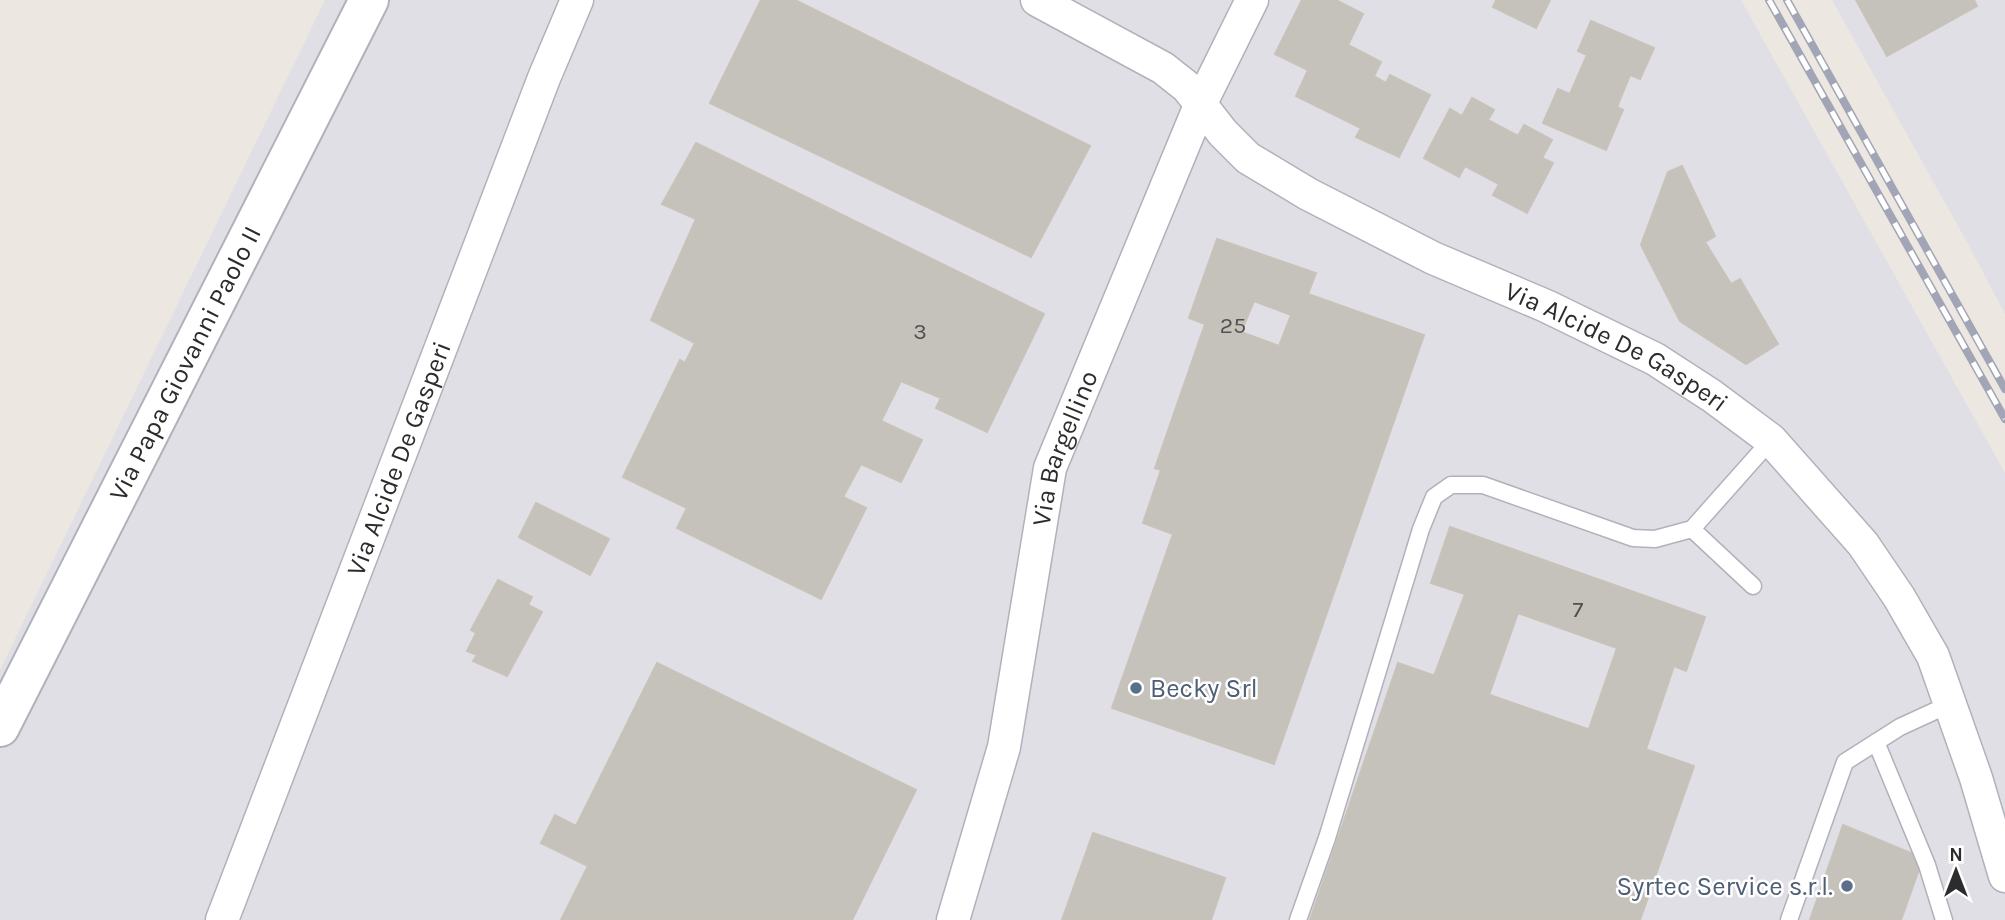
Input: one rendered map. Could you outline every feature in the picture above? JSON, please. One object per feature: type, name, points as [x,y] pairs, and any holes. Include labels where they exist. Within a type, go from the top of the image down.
[{"type":"main road","name":"Via Papa Giovanni Paolo II","points":[[0,727],[369,0]]},
{"type":"street","name":"Via Alcide De Gasperi","points":[[222,920],[544,78],[577,0]]},
{"type":"street","name":"Via Alcide De Gasperi","points":[[1037,0],[1163,68],[1188,87],[1223,133],[1248,158],[1298,188],[1433,258],[1546,306],[1630,346],[1712,396],[1771,440],[1863,544],[1899,597],[1933,656],[1976,778],[2005,876]]},
{"type":"street","name":"Via Bargellino","points":[[953,920],[1004,747],[1050,468],[1201,103],[1252,0]]},
{"type":"lane","points":[[1298,920],[1327,838],[1421,528],[1434,498],[1451,485],[1483,485],[1633,538],[1655,538],[1692,528],[1771,440]]},
{"type":"lane","points":[[1692,528],[1753,586]]},
{"type":"lane","points":[[1789,920],[1845,762],[1900,727],[1950,704]]},
{"type":"lane","points":[[1876,742],[1927,865],[1944,920]]},
{"type":"shaded area","points":[[325,0],[1741,0],[2005,473],[2005,920],[0,920],[0,670]]},
{"type":"shaded area","points":[[1832,0],[2005,0],[2005,314],[1968,244]]},
{"type":"building","points":[[761,0],[795,0],[1090,146],[1031,257],[710,103]]},
{"type":"building","points":[[1302,0],[1336,0],[1363,14],[1348,45],[1381,62],[1374,76],[1386,83],[1390,75],[1430,95],[1399,157],[1356,137],[1361,128],[1296,96],[1308,70],[1275,54]]},
{"type":"building","points":[[1496,0],[1550,0],[1536,28],[1493,7]]},
{"type":"building","points":[[1856,0],[1974,0],[1977,6],[1887,56]]},
{"type":"building","points":[[1591,21],[1654,48],[1640,79],[1630,75],[1617,107],[1623,110],[1606,150],[1543,123],[1558,89],[1570,94],[1587,55],[1578,51]]},
{"type":"building","points":[[1472,98],[1494,110],[1488,120],[1518,136],[1524,125],[1552,140],[1542,158],[1553,163],[1527,213],[1493,195],[1499,184],[1465,166],[1459,177],[1424,158],[1450,109],[1462,116]]},
{"type":"building","points":[[696,143],[1044,314],[987,432],[936,408],[941,398],[901,381],[881,421],[922,440],[901,482],[861,464],[843,497],[866,508],[821,599],[677,528],[687,508],[623,477],[680,360],[685,363],[695,343],[651,320],[696,219],[662,204]]},
{"type":"building","points":[[1682,166],[1715,236],[1705,242],[1731,284],[1740,279],[1778,344],[1746,364],[1680,321],[1641,245],[1668,172]]},
{"type":"building","points":[[1217,239],[1316,273],[1308,294],[1424,335],[1274,764],[1112,708],[1173,534],[1143,523],[1161,470],[1155,468],[1205,324],[1189,318]],"holes":[[[1254,301],[1291,315],[1279,346],[1241,332]]]},
{"type":"building","points":[[536,503],[609,539],[590,575],[519,537]]},
{"type":"building","points":[[1450,527],[1705,617],[1686,671],[1674,666],[1646,749],[1589,729],[1617,648],[1518,613],[1489,695],[1434,676],[1465,594],[1431,583]]},
{"type":"building","points":[[498,580],[532,597],[528,605],[542,612],[507,676],[473,661],[477,655],[467,651],[476,633],[471,630]]},
{"type":"building","points":[[657,663],[916,790],[852,920],[561,920],[588,866],[541,843],[555,815],[576,826]]},
{"type":"building","points":[[1398,663],[1694,766],[1640,920],[1310,920]]},
{"type":"building","points":[[1843,825],[1923,858],[1901,920],[1810,920]]},
{"type":"building","points":[[1093,833],[1225,878],[1211,920],[1062,920]]},
{"type":"railway","points":[[1769,0],[2005,419]]},
{"type":"railway","points":[[1787,0],[2005,389]]},
{"type":"place","name":"Becky Srl","points":[[1136,688]]},
{"type":"place","name":"Syrtec Service s.r.l.","points":[[1847,886]]}]
